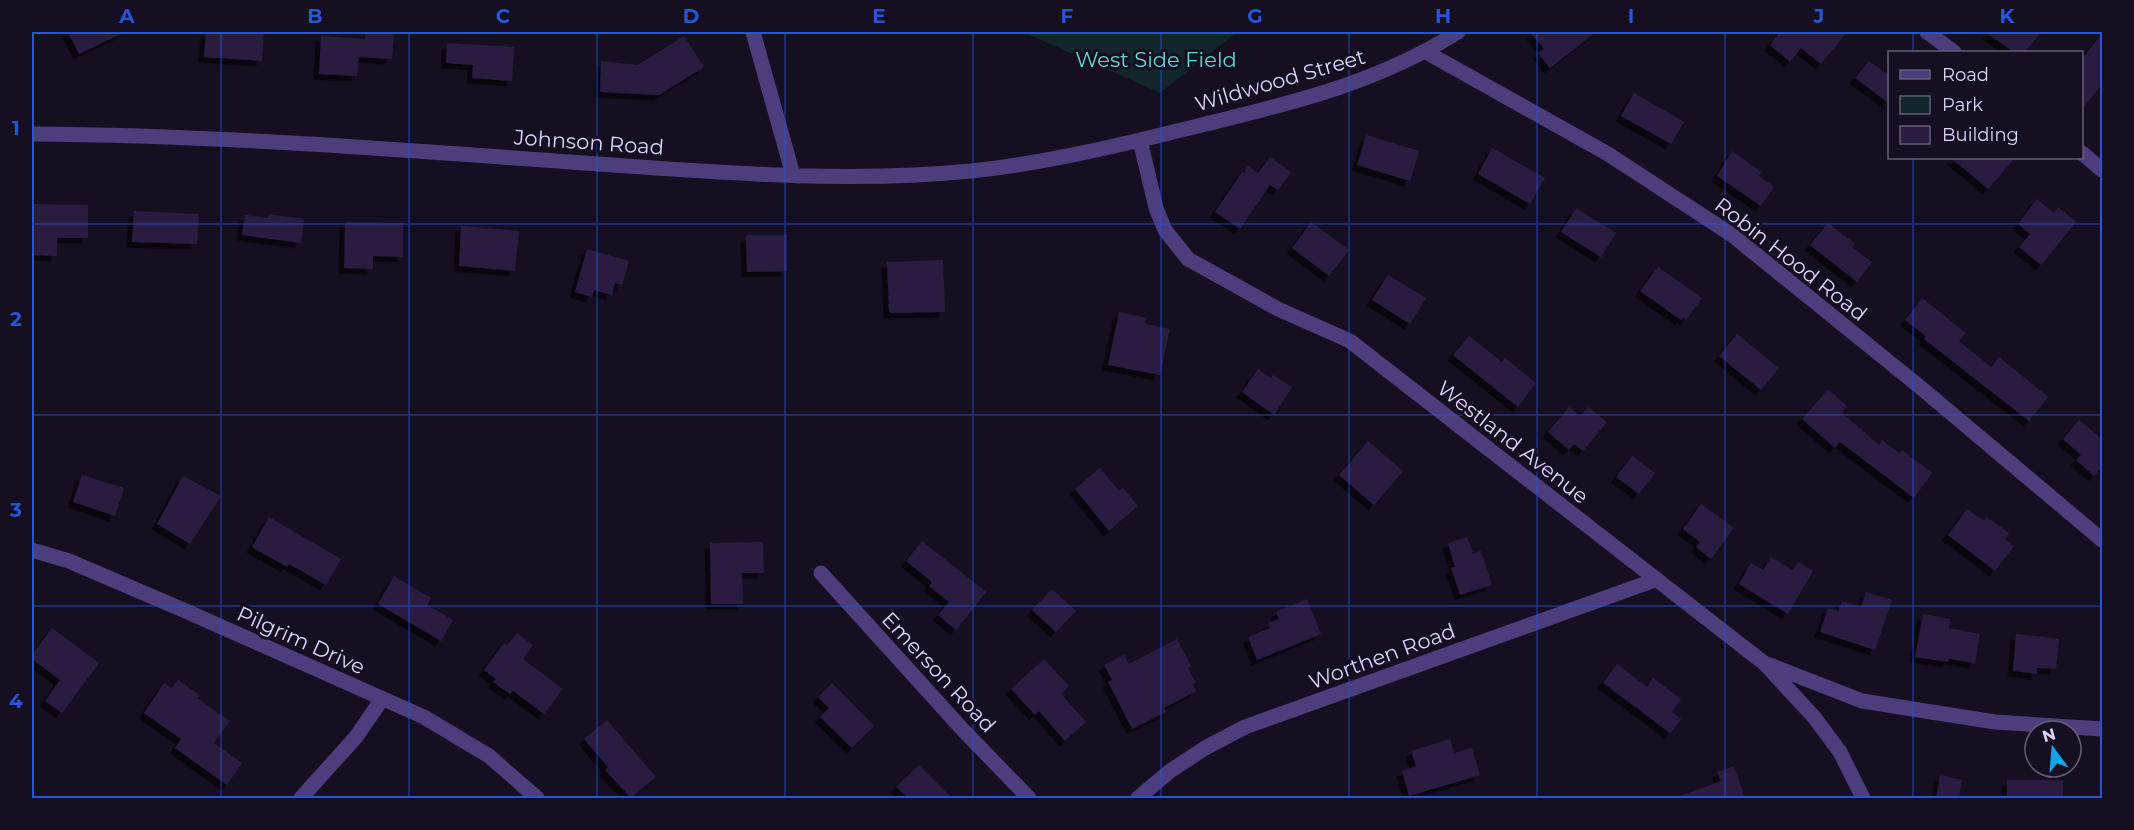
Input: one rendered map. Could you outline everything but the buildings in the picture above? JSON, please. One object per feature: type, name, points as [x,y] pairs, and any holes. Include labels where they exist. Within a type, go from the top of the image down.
[{"type":"street","points":[[753,32],[793,176]]},
{"type":"street","name":"Wildwood Street","points":[[1140,140],[1249,114],[1346,87],[1426,52],[1458,32]]},
{"type":"street","points":[[1927,32],[1953,51]]},
{"type":"street","name":"Robin Hood Road","points":[[1426,52],[1608,154],[1732,235],[1920,387],[2103,540]]},
{"type":"street","name":"Johnson Road","points":[[32,134],[126,135],[279,142],[793,176],[884,177],[972,171],[1099,150],[1140,140]]},
{"type":"street","name":"Westland Avenue","points":[[1140,140],[1148,179],[1165,230],[1188,259],[1278,309],[1350,341],[1764,663],[1814,717],[1840,752],[1863,798]]},
{"type":"street","points":[[2083,154],[2103,170]]},
{"type":"street","name":"Pilgrim Drive","points":[[32,550],[69,561],[177,607],[424,717],[489,756],[537,798]]},
{"type":"street","name":"Emerson Road","points":[[821,573],[1029,798]]},
{"type":"street","name":"Worthen Road","points":[[1138,798],[1170,771],[1205,748],[1245,728],[1655,580]]},
{"type":"street","points":[[1764,663],[1862,701],[1995,722],[2103,729]]},
{"type":"street","points":[[301,798],[356,737],[382,699]]},
{"type":"green space","name":"West Side Field","points":[[1023,32],[1237,32],[1160,93]]}]
